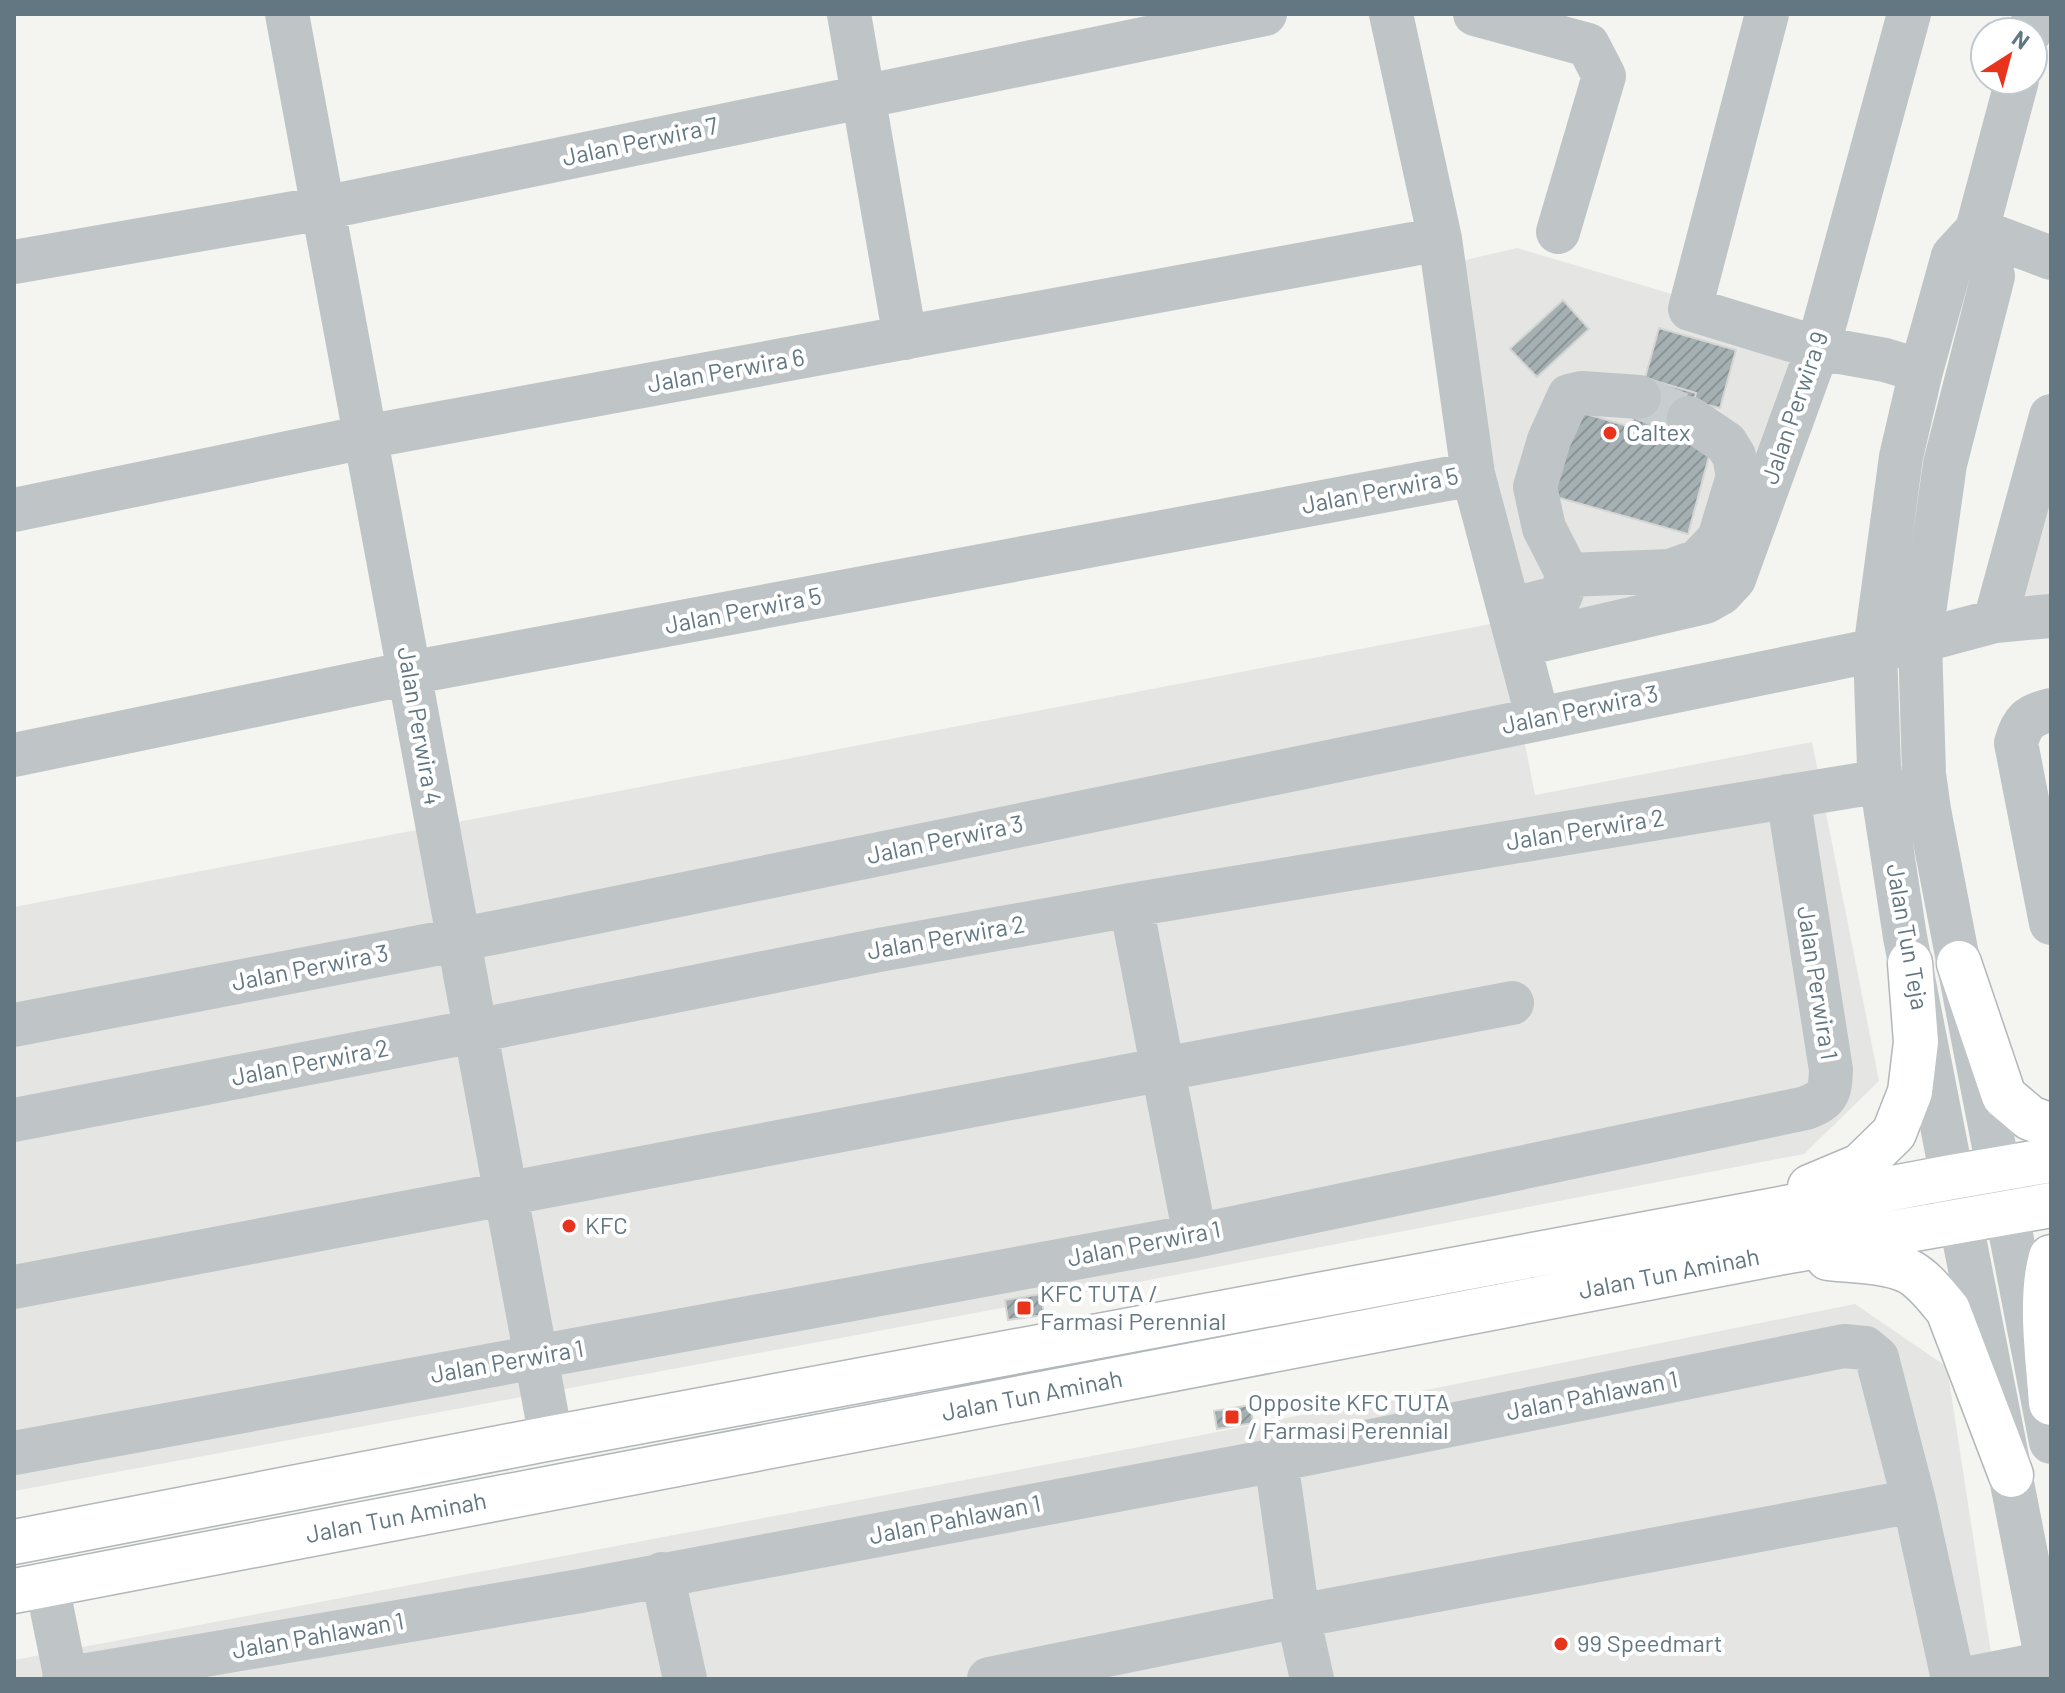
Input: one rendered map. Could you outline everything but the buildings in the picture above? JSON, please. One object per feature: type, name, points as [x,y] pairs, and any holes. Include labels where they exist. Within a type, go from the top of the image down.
[{"type":"main road","points":[[1742,1216],[1860,1166],[1894,1133],[1910,1092],[1916,1042],[1910,963]]},
{"type":"main road","points":[[1959,963],[2004,1096],[2030,1118],[2051,1126]]},
{"type":"main road","name":"Jalan Tun Aminah","points":[[14,1542],[551,1438],[2051,1160]]},
{"type":"main road","name":"Jalan Tun Aminah","points":[[31,1588],[1778,1253],[2051,1205]]},
{"type":"main road","points":[[1778,1253],[1888,1265],[1910,1272],[1933,1292],[1948,1310],[2011,1475]]},
{"type":"main road","points":[[2051,1257],[2047,1269],[2046,1317],[2051,1403]]},
{"type":"street","name":"Jalan Perwira 4","points":[[287,14],[551,1438]]},
{"type":"street","points":[[849,14],[905,338]]},
{"type":"street","name":"Jalan Perwira 7","points":[[14,262],[323,208],[1265,14]]},
{"type":"street","points":[[1391,14],[1440,239],[1473,474],[1538,719]]},
{"type":"street","points":[[1475,14],[1588,45],[1604,76],[1558,232]]},
{"type":"street","points":[[1767,14],[1690,309],[1818,348],[1885,360],[1921,371]]},
{"type":"street","name":"Jalan Perwira 9","points":[[1514,628],[1705,602],[1721,593],[1734,579],[1818,348],[1909,14]]},
{"type":"street","name":"Jalan Tun Teja","points":[[2013,96],[1977,230],[1953,256],[1921,371],[1901,457],[1875,650],[1879,767],[1910,963],[2043,1641],[2051,1647]]},
{"type":"street","points":[[1977,230],[2051,258]]},
{"type":"street","name":"Jalan Tun Teja","points":[[1977,230],[1993,276],[1945,464],[1920,641],[1925,788],[2051,1442]]},
{"type":"street","name":"Jalan Perwira 6","points":[[14,510],[365,437],[1440,239]]},
{"type":"street","points":[[1514,628],[1560,597],[1568,575],[1544,528],[1535,487],[1549,440],[1569,396],[1582,393],[1639,397]]},
{"type":"street","points":[[1995,621],[2051,416]]},
{"type":"street","points":[[1568,575],[1670,571],[1698,561],[1719,539],[1738,476],[1734,456],[1726,443],[1689,418]]},
{"type":"street","name":"Jalan Perwira 5","points":[[14,755],[409,673],[1473,474]]},
{"type":"street","name":"Jalan Perwira 3","points":[[14,1025],[458,939],[1538,719],[1920,641],[1995,621],[2051,616]]},
{"type":"street","points":[[2051,710],[2034,714],[2021,728],[2016,743],[2051,923]]},
{"type":"street","name":"Jalan Perwira 2","points":[[14,1120],[879,950],[1131,905],[1884,792]]},
{"type":"street","name":"Jalan Perwira 1","points":[[14,1453],[1195,1236],[1806,1108],[1821,1102],[1830,1091],[1831,1070],[1789,808]]},
{"type":"street","points":[[1131,905],[1195,1236]]},
{"type":"street","points":[[14,1287],[1512,1003]]},
{"type":"street","name":"Jalan Pahlawan 1","points":[[65,1679],[564,1593],[1276,1460],[1844,1346],[1865,1348],[1877,1358],[1914,1501]]},
{"type":"street","points":[[1276,1460],[1298,1616],[1312,1679]]},
{"type":"street","points":[[989,1679],[1298,1616],[1914,1501],[1953,1679]]},
{"type":"street","points":[[662,1574],[685,1679]]},
{"type":"street","points":[[31,1588],[65,1679]]},
{"type":"street","points":[[1965,1679],[2051,1662]]},
{"type":"shaded area","points":[[1517,248],[1810,335],[1711,586],[1530,627],[1494,466],[1461,261]]},
{"type":"shaded area","points":[[2051,462],[2051,607],[2010,610]]},
{"type":"shaded area","points":[[1501,622],[1535,795],[1812,742],[1879,1081],[1804,1154],[1045,1300],[14,1491],[14,907]]},
{"type":"shaded area","points":[[1855,1304],[1947,1367],[1995,1679],[14,1679],[14,1660],[1197,1436]]},
{"type":"tunnel","points":[[1639,397],[1689,418]]},
{"type":"place","name":"Caltex","points":[[1610,433]]},
{"type":"place","name":"KFC","points":[[569,1226]]},
{"type":"place","name":"KFC TUTA / Farmasi Perennial","points":[[1024,1308]]},
{"type":"place","name":"Opposite KFC TUTA / Farmasi Perennial","points":[[1232,1417]]},
{"type":"place","name":"99 Speedmart","points":[[1561,1644]]}]
